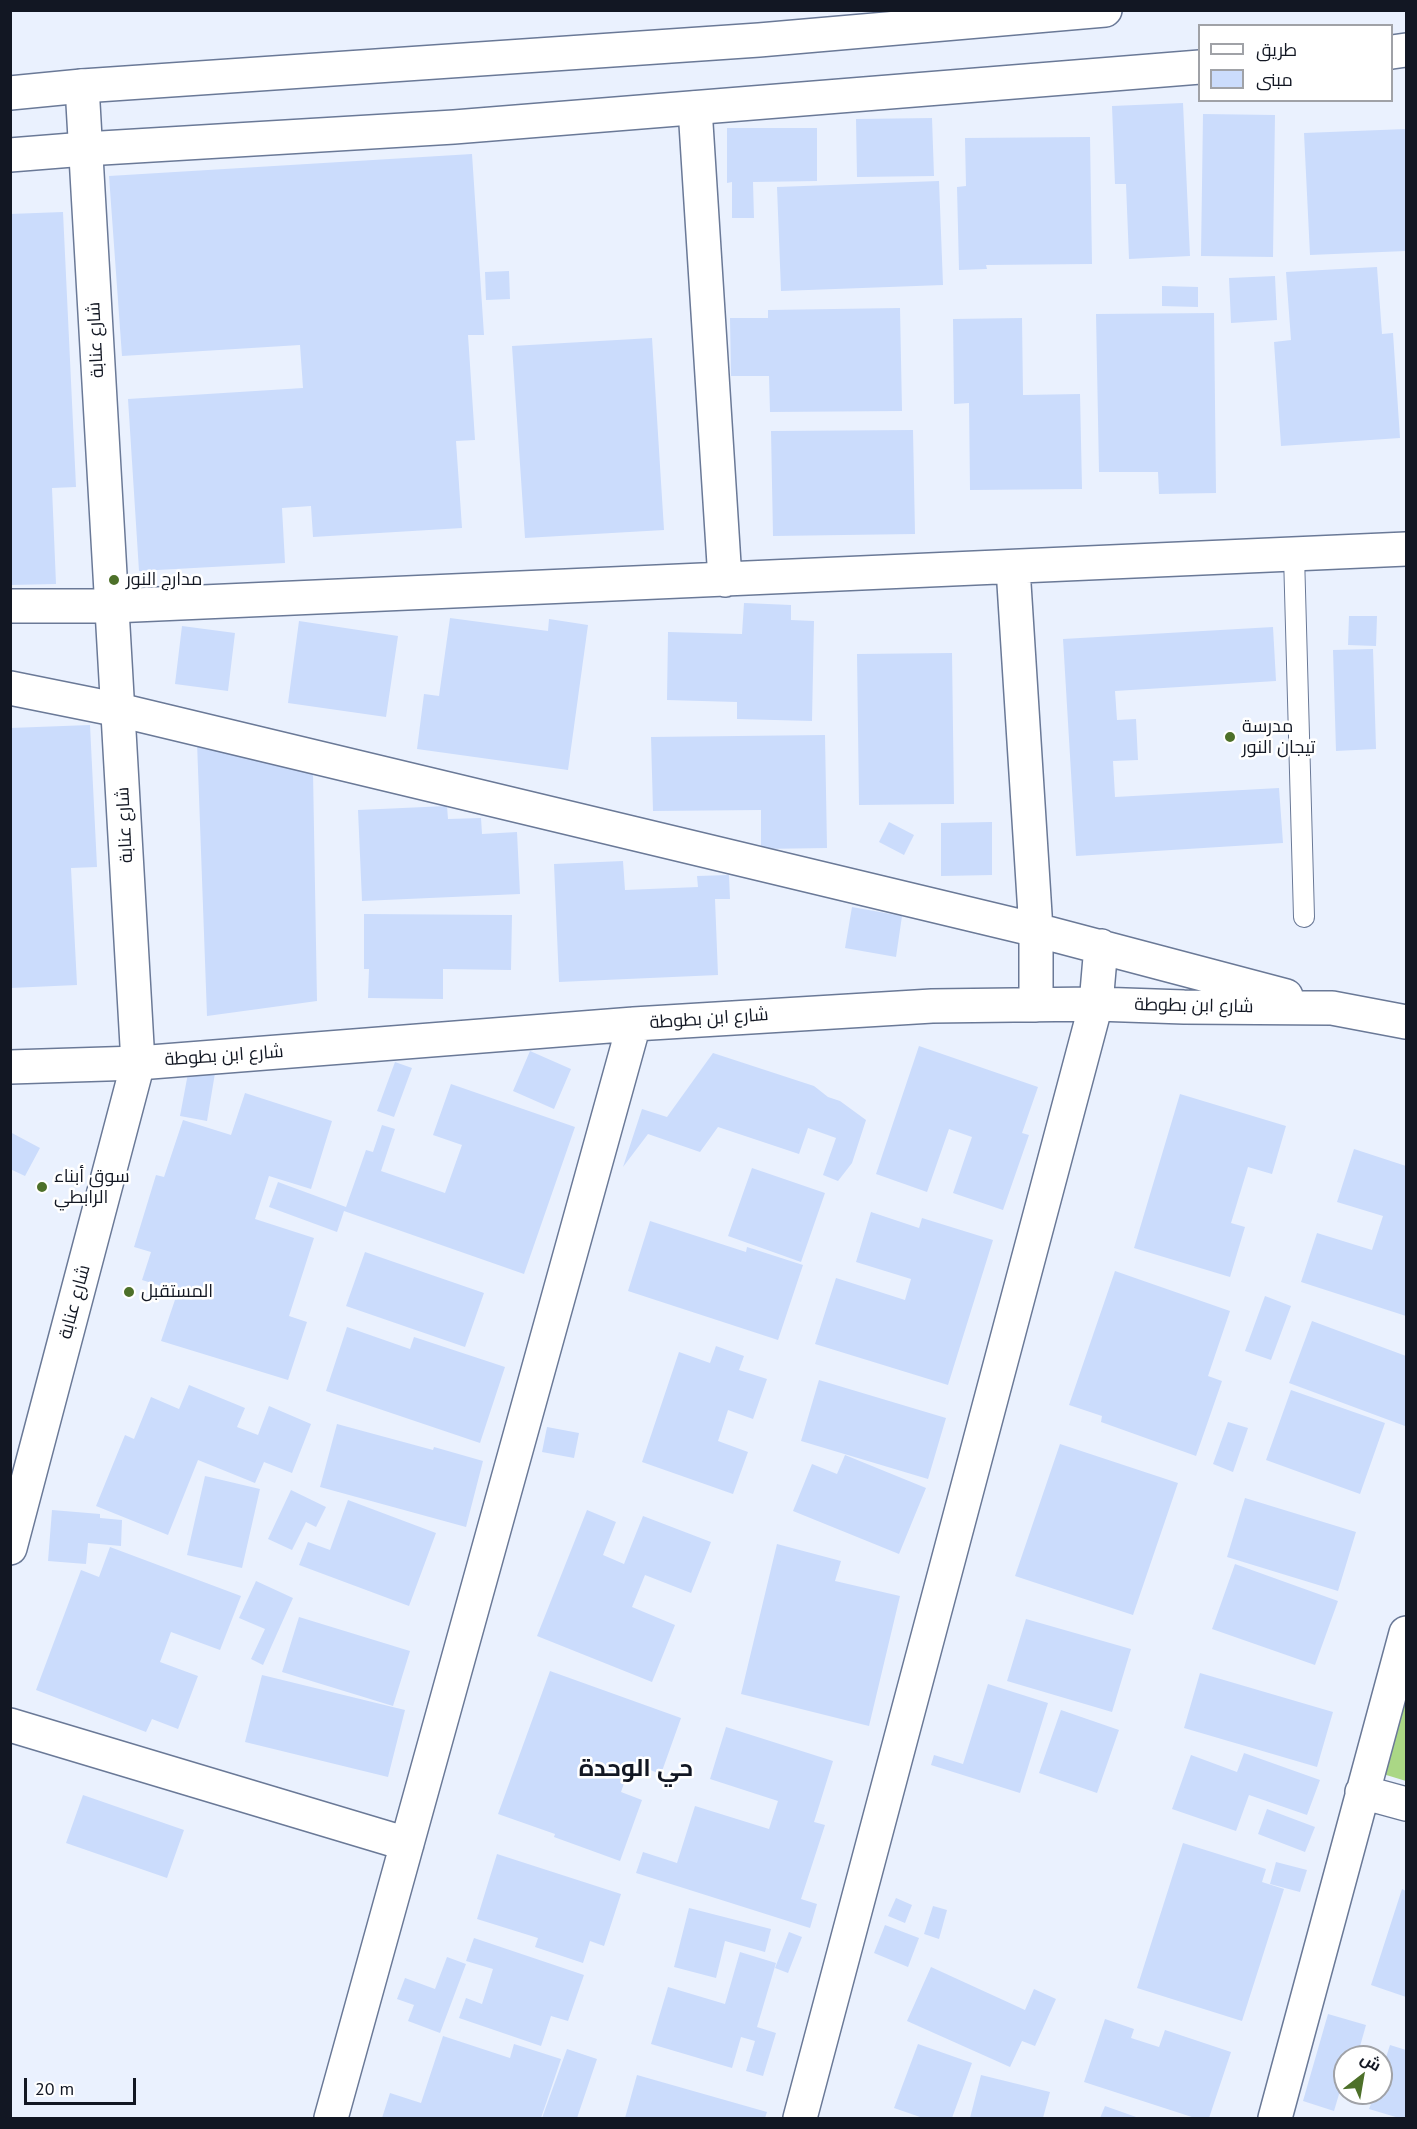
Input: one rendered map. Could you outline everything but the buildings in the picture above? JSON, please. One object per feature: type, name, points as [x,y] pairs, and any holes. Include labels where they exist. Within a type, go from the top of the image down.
[{"type":"street","points":[[10,93],[82,86],[747,40],[1105,10]]},
{"type":"street","points":[[10,155],[454,127],[1198,67]]},
{"type":"street","name":"شارع عنابة","points":[[10,1548],[138,1063],[82,86]]},
{"type":"street","points":[[695,108],[725,580]]},
{"type":"street","points":[[10,606],[112,606],[1407,549]]},
{"type":"street","points":[[1013,568],[1036,930],[1036,1005]]},
{"type":"street","points":[[10,688],[118,710],[1036,930],[1332,1008]]},
{"type":"street","points":[[800,2118],[1096,1004],[1101,946]]},
{"type":"street","name":"شارع ابن بطوطة","points":[[10,1067],[138,1063],[634,1024],[932,1006],[1096,1004],[1332,1008],[1407,1022]]},
{"type":"street","points":[[331,2118],[634,1024]]},
{"type":"street","points":[[1275,2118],[1362,1792],[1405,1645]]},
{"type":"street","points":[[10,1725],[407,1844]]},
{"type":"street","points":[[1362,1792],[1407,1804]]},
{"type":"lane","points":[[1294,555],[1304,917]]},
{"type":"green space","points":[[1406,1692],[1406,1781],[1383,1774]]},
{"type":"place","name":"مدارج النور","points":[[114,580]]},
{"type":"place","name":"مدرسة تيجان النور","points":[[1230,737]]},
{"type":"place","name":"سوق أبناء الرابطي","points":[[42,1187]]},
{"type":"place","name":"المستقبل","points":[[129,1292]]},
{"type":"district","name":"حي الوحدة","points":[[636,1769]]}]
